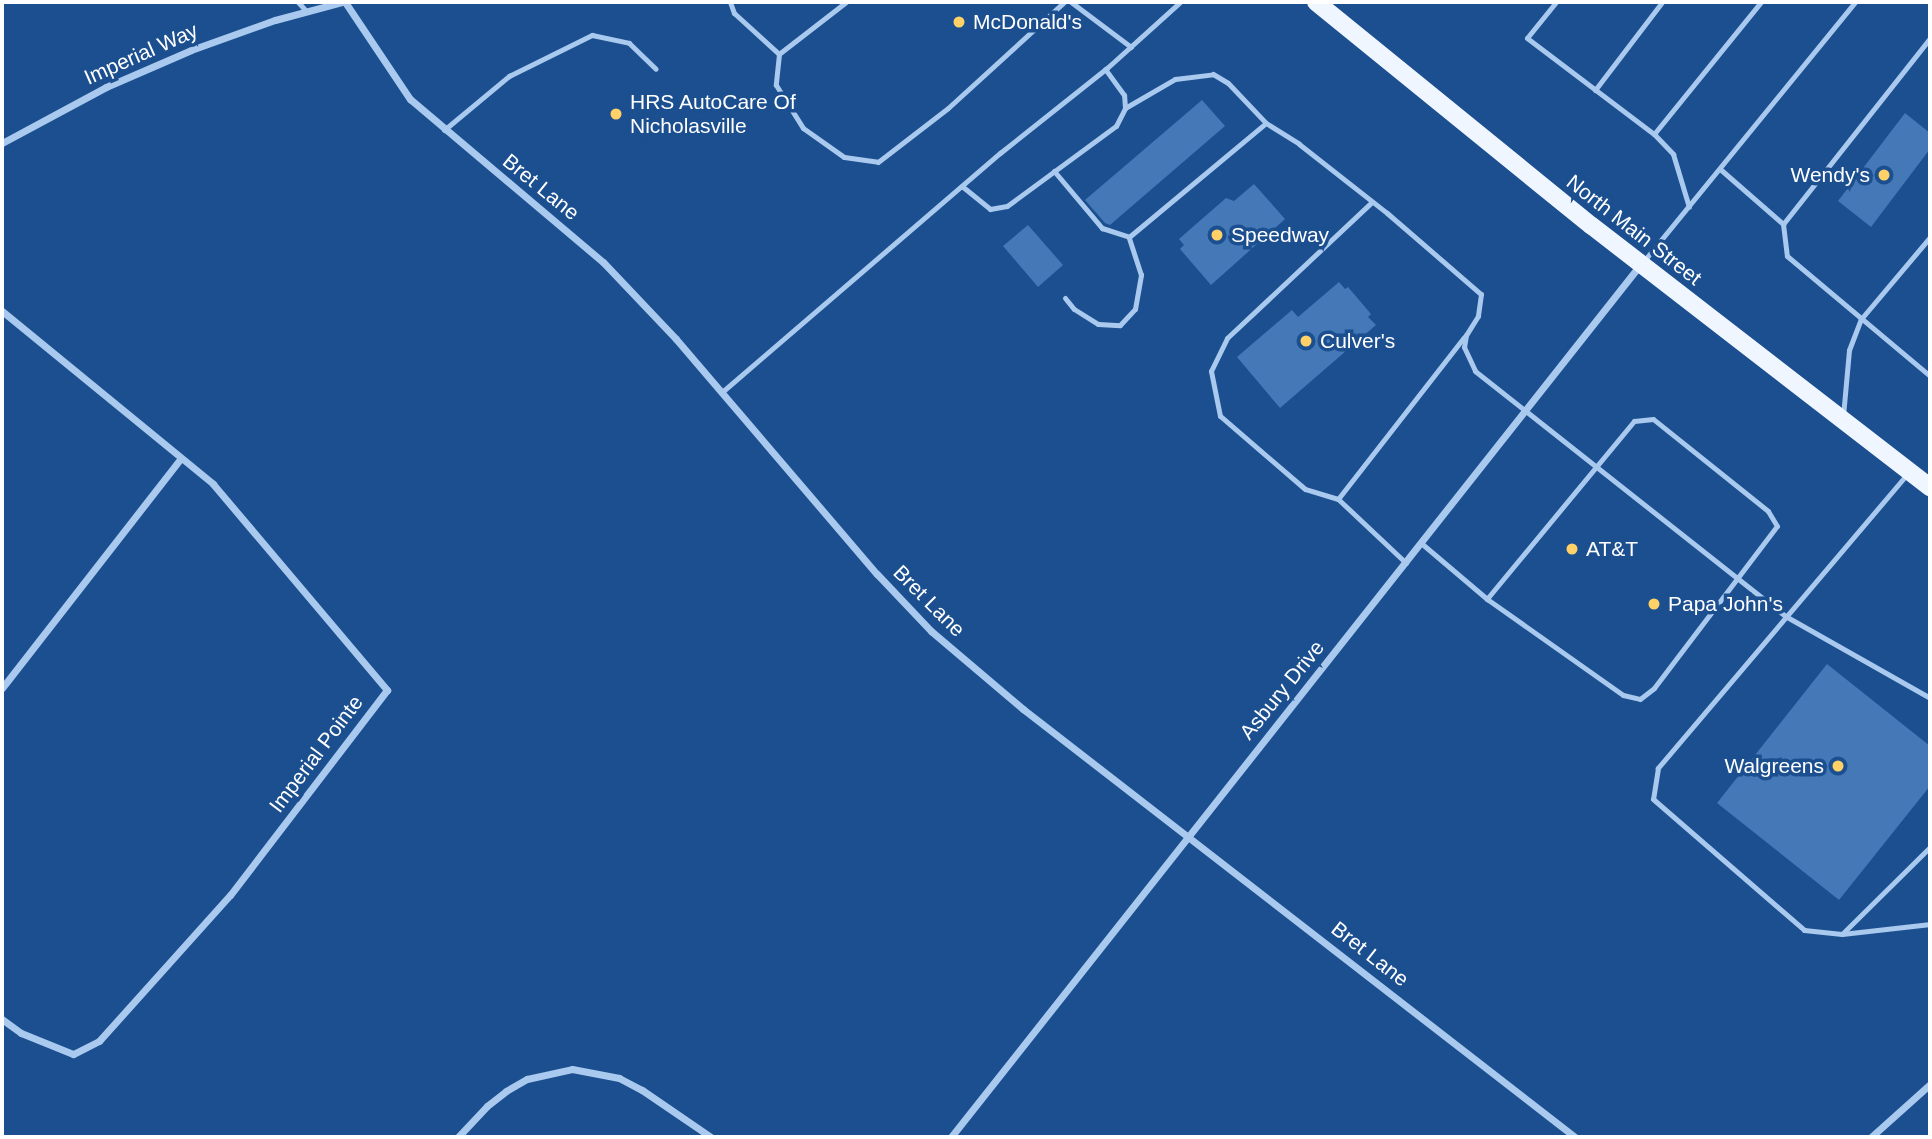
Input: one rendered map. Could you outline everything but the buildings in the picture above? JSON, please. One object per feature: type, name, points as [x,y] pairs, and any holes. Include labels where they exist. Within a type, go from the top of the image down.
[{"type":"main road","name":"North Main Street","points":[[1316,2],[1641,265],[1930,487]]},
{"type":"street","name":"Imperial Way","points":[[2,144],[75,103],[148,68],[233,34],[343,2]]},
{"type":"street","name":"Bret Lane","points":[[343,2],[410,99],[603,262],[722,392],[877,574],[931,631],[1023,709],[1575,1137]]},
{"type":"street","name":"Asbury Drive","points":[[951,1137],[1641,265]]},
{"type":"street","name":"Imperial Pointe","points":[[2,311],[212,484],[387,690],[230,895],[99,1041],[73,1054],[21,1033],[2,1019]]},
{"type":"street","points":[[2,688],[181,458]]},
{"type":"street","points":[[458,1137],[487,1106],[506,1091],[527,1079],[572,1069],[619,1078],[642,1090],[711,1137]]},
{"type":"street","points":[[1871,1137],[1930,1084]]},
{"type":"lane","points":[[298,2],[306,11]]},
{"type":"lane","points":[[730,2],[734,13],[779,54]]},
{"type":"lane","points":[[846,2],[779,54],[776,85],[803,128],[844,157],[878,162],[948,108],[1064,2]]},
{"type":"lane","points":[[1071,2],[1131,47]]},
{"type":"lane","points":[[722,392],[1131,47],[1180,2]]},
{"type":"lane","points":[[1556,2],[1527,38],[1654,134],[1673,154],[1689,207]]},
{"type":"lane","points":[[1595,90],[1662,2]]},
{"type":"lane","points":[[1654,134],[1761,2]]},
{"type":"lane","points":[[1641,265],[1855,2]]},
{"type":"lane","points":[[444,130],[509,76],[592,35],[629,43],[656,69]]},
{"type":"lane","points":[[1783,224],[1930,38]]},
{"type":"lane","points":[[963,187],[978,201],[995,209],[1007,206],[1116,126],[1125,107],[1125,95],[1105,69]]},
{"type":"lane","points":[[1125,107],[1175,79],[1213,74],[1228,83],[1266,124],[1299,144],[1480,293],[1478,316],[1466,335],[1338,499]]},
{"type":"lane","points":[[1129,237],[1266,124]]},
{"type":"lane","points":[[1720,169],[1783,224],[1787,256],[1929,374]]},
{"type":"lane","points":[[1054,171],[1102,228],[1129,237]]},
{"type":"lane","points":[[1371,202],[1227,338],[1211,371],[1220,416],[1305,489],[1338,499],[1406,563]]},
{"type":"lane","points":[[1065,298],[1074,309],[1098,324],[1120,325],[1135,309],[1141,275],[1129,237]]},
{"type":"lane","points":[[1842,419],[1849,350],[1861,319],[1930,237]]},
{"type":"lane","points":[[1466,335],[1467,358],[1475,371],[1787,617],[1930,698]]},
{"type":"lane","points":[[1421,543],[1487,599],[1623,695],[1640,699],[1654,688],[1777,526],[1768,511],[1653,419],[1634,421],[1487,599]]},
{"type":"lane","points":[[1910,471],[1658,768],[1653,799],[1804,930],[1842,934],[1930,924]]},
{"type":"lane","points":[[1842,934],[1930,847]]},
{"type":"place","name":"McDonald's","points":[[959,22]]},
{"type":"place","name":"HRS AutoCare Of Nicholasville","points":[[616,114]]},
{"type":"place","name":"Wendy's","points":[[1884,175]]},
{"type":"place","name":"Speedway","points":[[1217,235]]},
{"type":"place","name":"Culver's","points":[[1306,341]]},
{"type":"place","name":"AT&T","points":[[1572,549]]},
{"type":"place","name":"Papa John's","points":[[1654,604]]},
{"type":"place","name":"Walgreens","points":[[1838,766]]}]
